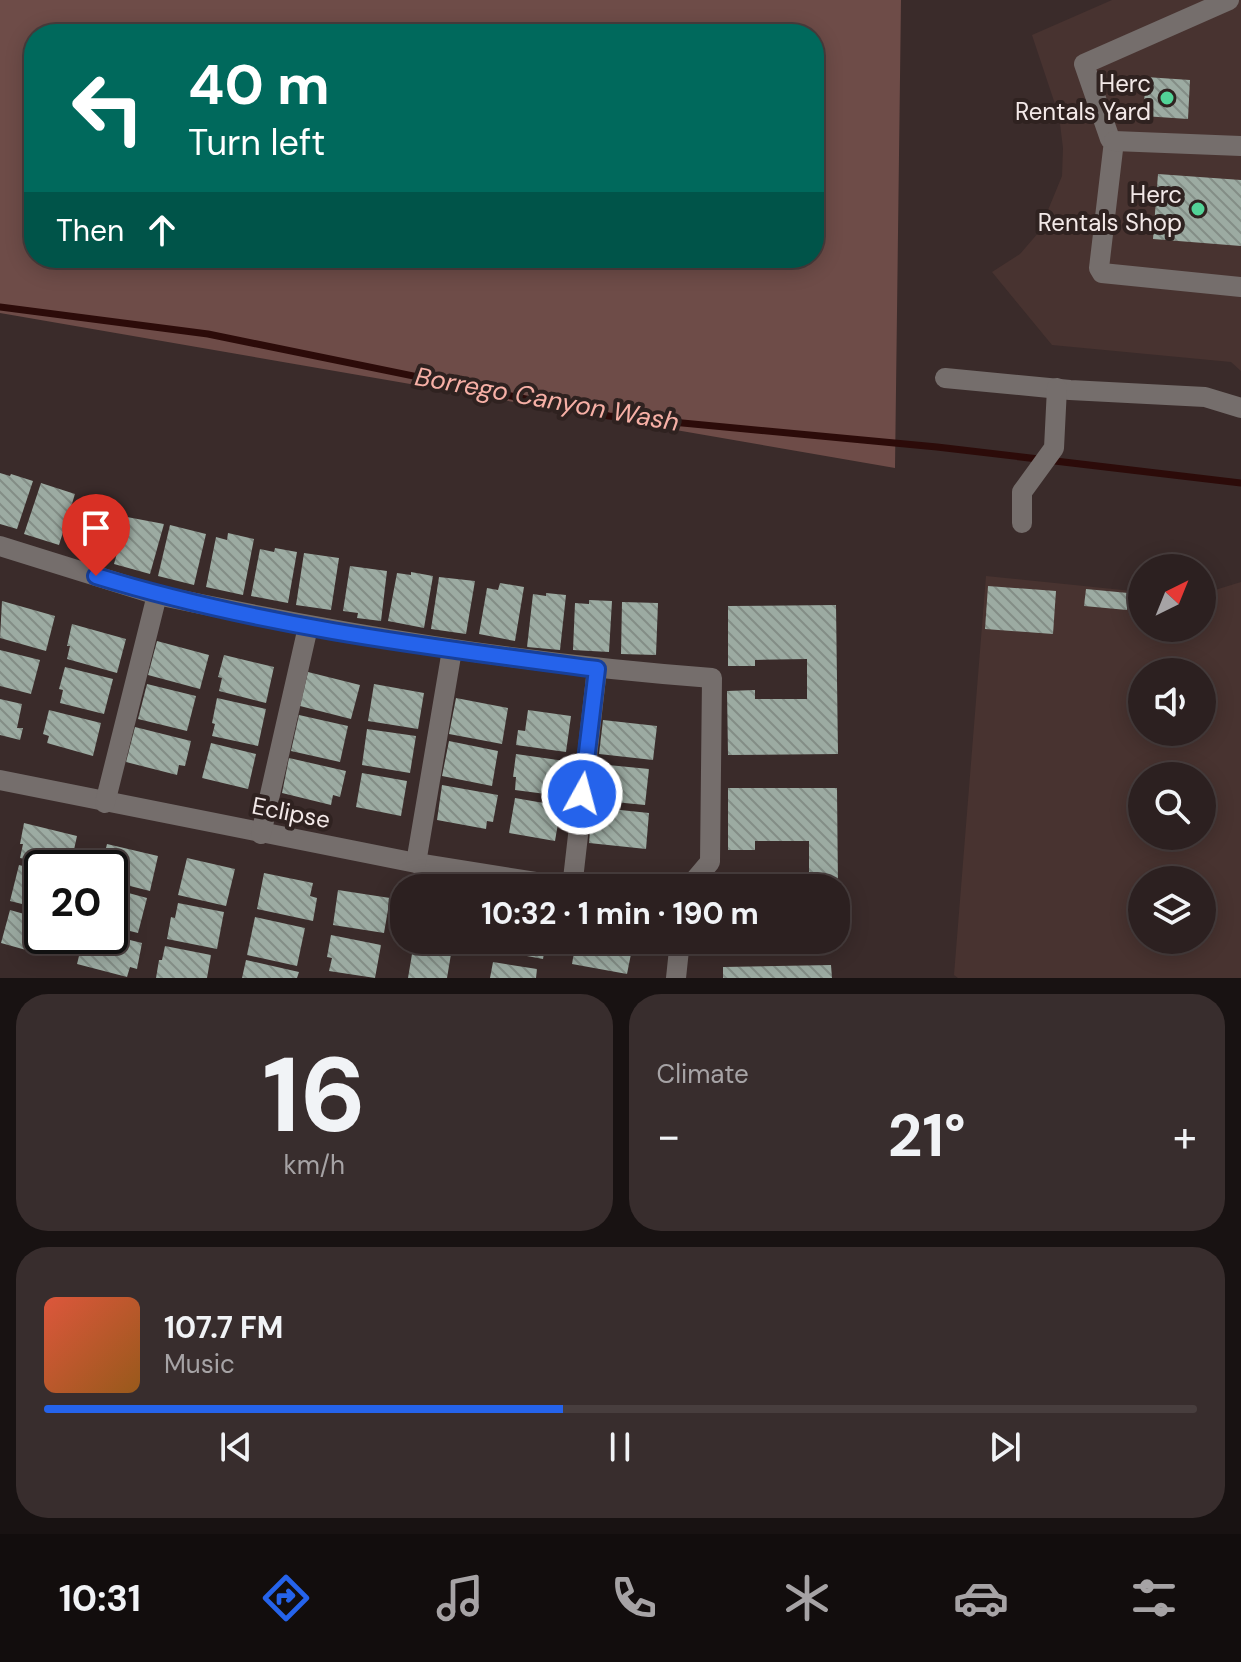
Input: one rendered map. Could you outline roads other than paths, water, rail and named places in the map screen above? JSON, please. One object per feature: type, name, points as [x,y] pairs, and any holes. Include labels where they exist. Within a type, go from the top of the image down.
[{"type":"street","points":[[1229,0],[1084,64],[1110,139],[1241,146]]},
{"type":"street","points":[[1114,141],[1099,268],[1102,273],[1241,287]]},
{"type":"street","points":[[945,378],[1205,397],[1241,408]]},
{"type":"street","points":[[1022,523],[1022,492],[1054,448],[1057,388]]},
{"type":"street","points":[[1,552],[157,595],[308,627],[597,669],[712,678],[710,862],[700,874]]},
{"type":"street","points":[[105,803],[157,595]]},
{"type":"street","points":[[261,834],[308,627]]},
{"type":"street","points":[[416,863],[452,650]]},
{"type":"street","points":[[575,874],[597,669]]},
{"type":"street","name":"Eclipse","points":[[0,780],[261,834],[485,874]]},
{"type":"street","points":[[676,978],[679,954]]},
{"type":"waterway","name":"Borrego Canyon Wash","points":[[0,307],[208,334],[609,416],[937,447],[1241,483]]},
{"type":"place","name":"Herc Rentals Yard","points":[[1167,98]]},
{"type":"place","name":"Herc Rentals Shop","points":[[1198,209]]}]
